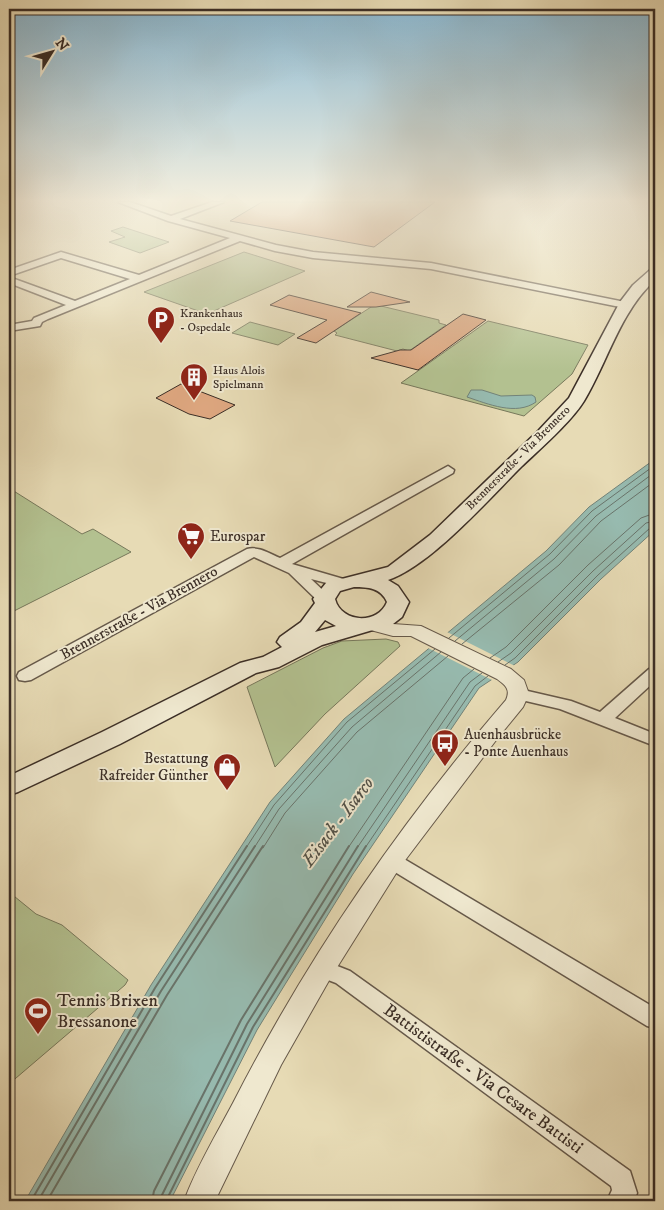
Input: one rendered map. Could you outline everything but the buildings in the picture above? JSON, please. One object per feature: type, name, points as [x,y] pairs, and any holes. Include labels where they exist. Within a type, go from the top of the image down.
[{"type":"main road","name":"Brennerstraße - Via Brennero","points":[[248,668],[262,656],[305,632],[324,602],[327,592],[342,583],[363,581],[395,571],[438,539],[545,434],[576,400],[625,305],[638,288],[655,273]]},
{"type":"main road","name":"Brennerstraße - Via Brennero","points":[[9,786],[120,733],[248,668],[270,662],[314,640],[388,618],[397,602],[402,585],[411,572],[426,558],[438,539]]},
{"type":"main road","name":"Brennerstraße - Via Brennero","points":[[363,581],[387,587],[397,602]]},
{"type":"main road","name":"Brennerstraße - Via Brennero","points":[[324,602],[327,611],[340,621],[365,624]]},
{"type":"street","points":[[9,273],[51,258]]},
{"type":"street","points":[[73,258],[138,278]]},
{"type":"street","points":[[9,328],[36,324],[38,320],[44,317],[187,258]]},
{"type":"street","points":[[360,258],[407,262],[430,266],[625,305]]},
{"type":"street","points":[[9,280],[76,305]]},
{"type":"street","points":[[287,567],[448,470]]},
{"type":"street","name":"Brennerstraße - Via Brennero","points":[[25,676],[203,576],[252,552],[287,567],[342,583]]},
{"type":"street","name":"Brennerstraße - Via Brennero","points":[[287,567],[324,602]]},
{"type":"street","points":[[397,602],[421,634]]},
{"type":"street","points":[[365,624],[421,634],[512,684],[655,740]]},
{"type":"street","points":[[602,720],[655,673]]},
{"type":"street","points":[[199,1201],[271,1056],[322,969],[392,861],[489,734],[516,702],[512,684]]},
{"type":"street","points":[[392,861],[655,1019]]},
{"type":"street","name":"Battististraße - Via Cesare Battisti","points":[[322,969],[343,977],[621,1179],[624,1193],[619,1201]]},
{"type":"green space","points":[[228,258],[265,258],[305,271],[207,314],[144,292]]},
{"type":"green space","points":[[381,306],[439,320],[439,323],[446,325],[409,351],[403,349],[397,351],[335,335],[337,333],[334,331],[371,307]]},
{"type":"green space","points":[[488,321],[588,345],[572,374],[524,416],[401,383]]},
{"type":"green space","points":[[250,322],[295,334],[278,345],[232,333]]},
{"type":"green space","points":[[9,488],[82,534],[93,529],[131,552],[14,611],[9,607]]},
{"type":"green space","points":[[386,639],[398,642],[400,646],[325,714],[275,767],[247,687],[323,648],[342,641]]},
{"type":"green space","name":"Tennis Brixen Bressanone","points":[[9,892],[36,914],[62,925],[128,980],[125,985],[9,1084]]},
{"type":"water","points":[[471,390],[482,390],[501,396],[532,395],[535,397],[536,402],[520,408],[502,407],[467,397]]},
{"type":"water","name":"Eisack - Isarco","points":[[655,459],[655,530],[601,579],[518,662],[479,688],[353,874],[257,1030],[170,1201],[25,1201],[151,985],[270,802],[344,719],[546,551],[589,507]]},
{"type":"pier","name":"Auenhausbrücke - Ponte Auenhaus","points":[[445,631],[515,666],[494,681],[426,647]]},
{"type":"place","name":"Krankenhaus - Ospedale","points":[[161,344]]},
{"type":"place","name":"Haus Alois Spielmann","points":[[194,401]]},
{"type":"place","name":"Eurospar","points":[[191,560]]},
{"type":"place","name":"Auenhausbrücke - Ponte Auenhaus","points":[[445,767]]},
{"type":"place","name":"Bestattung Rafreider Günther","points":[[227,791]]},
{"type":"place","name":"Tennis Brixen Bressanone","points":[[38,1035]]}]
